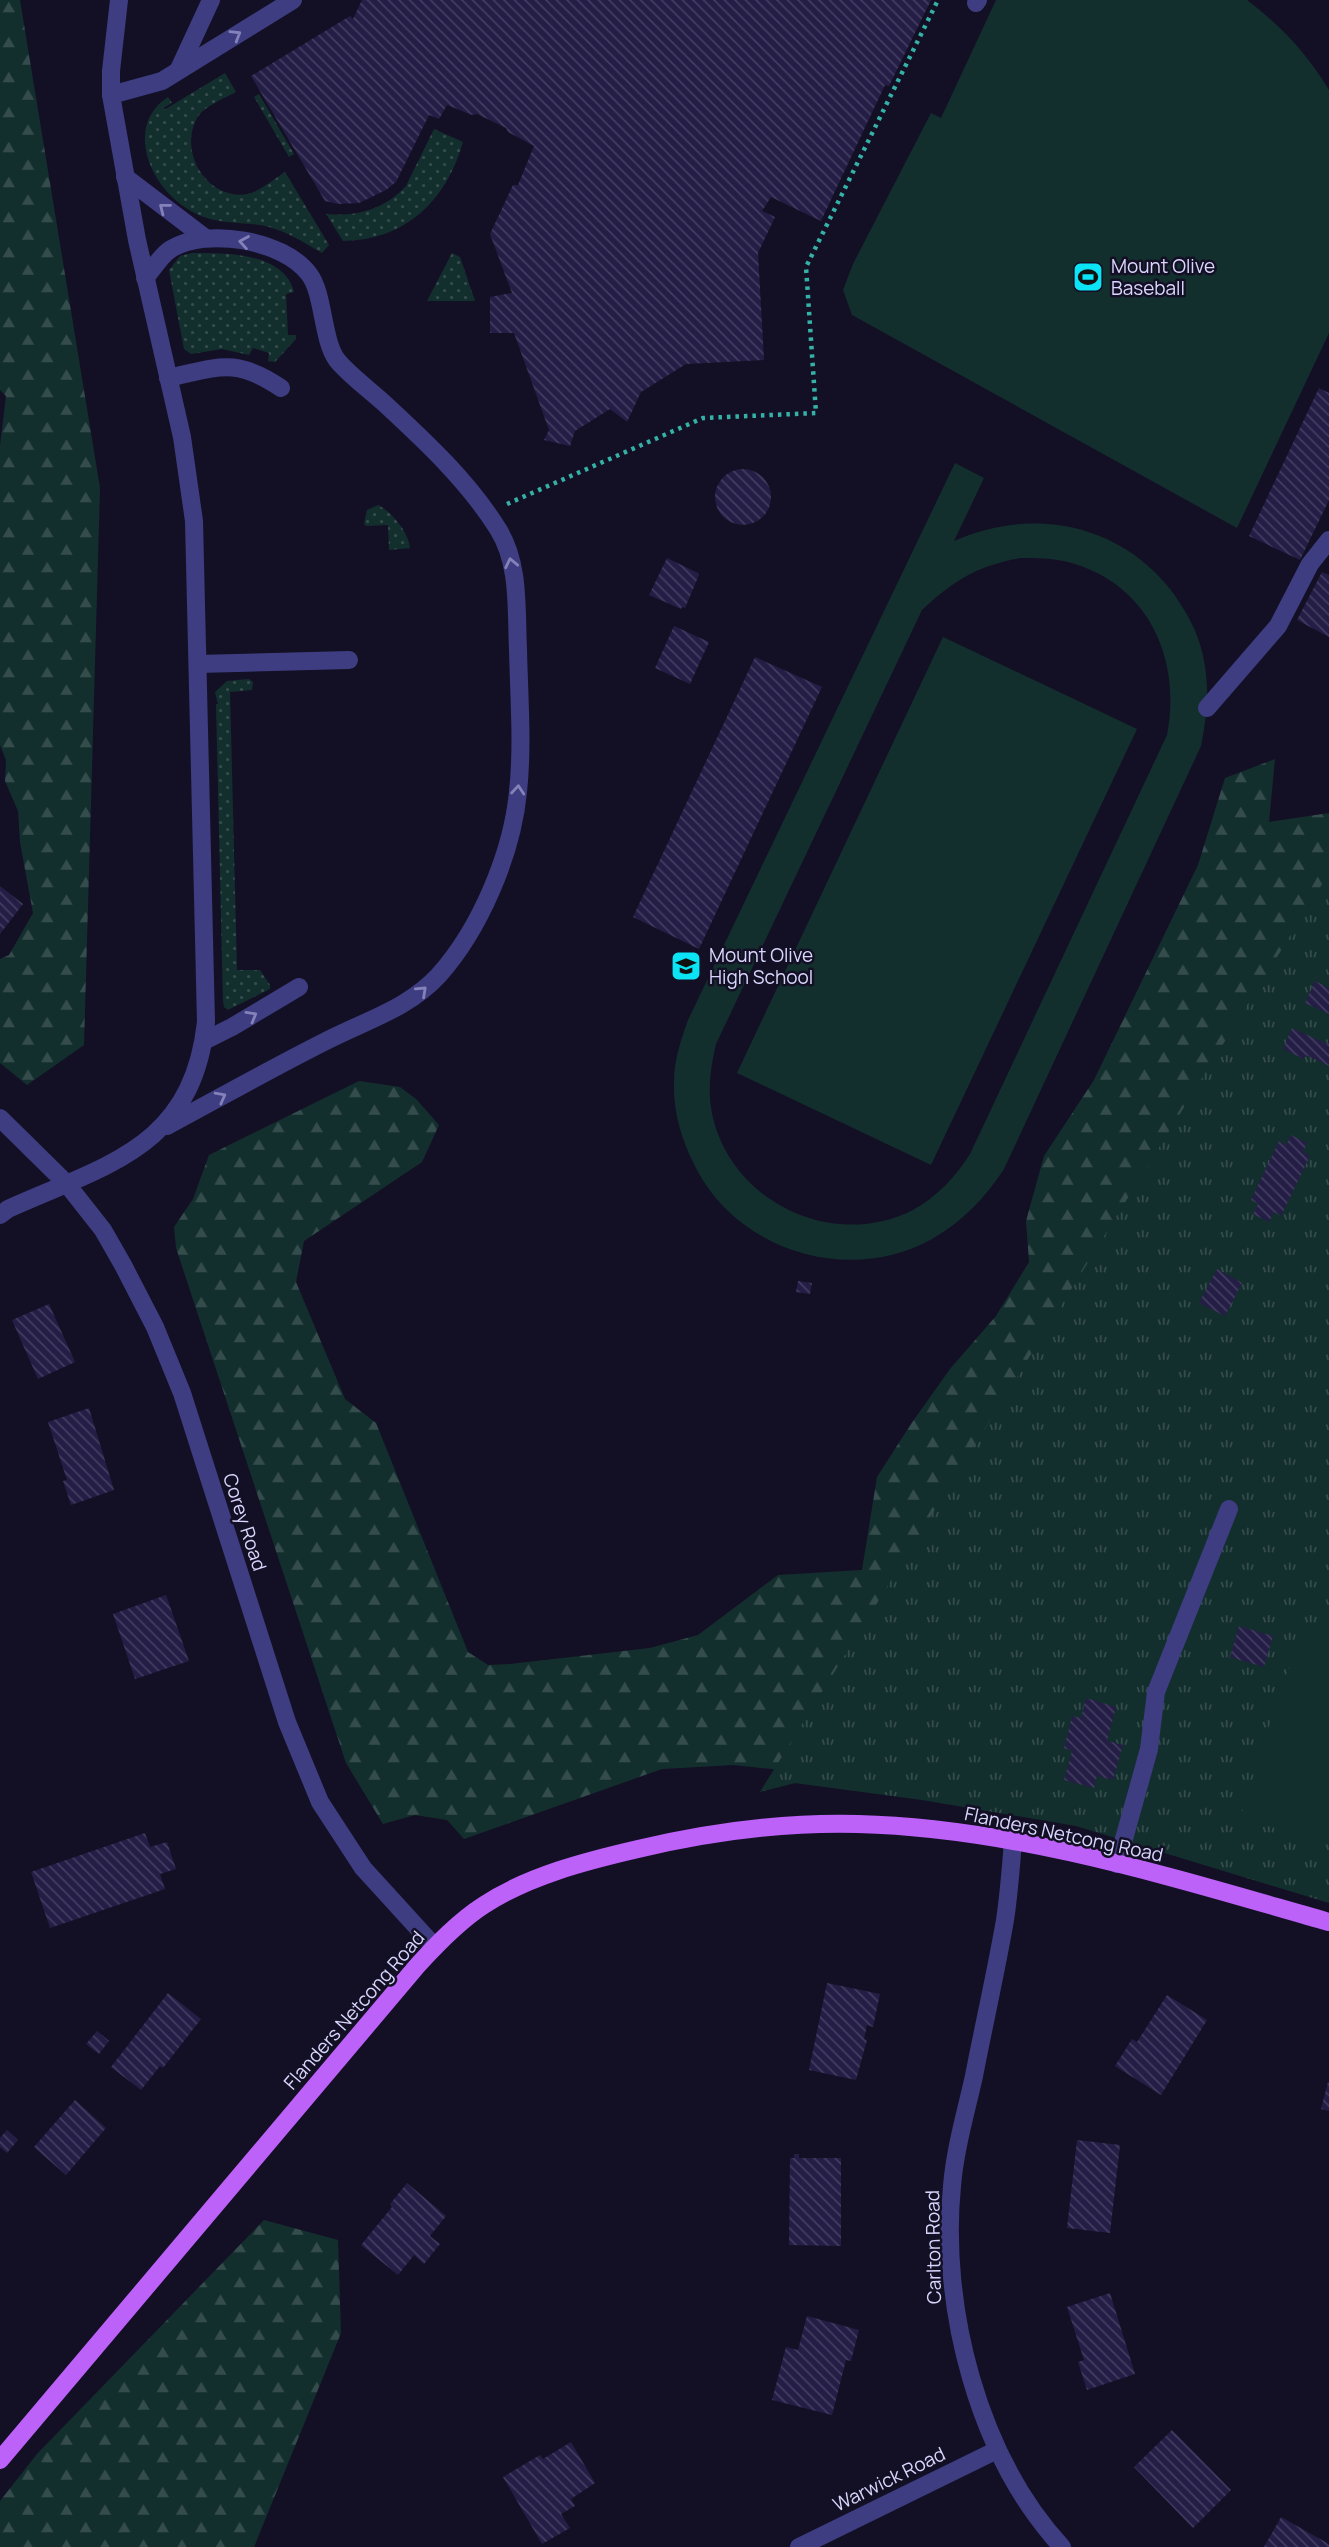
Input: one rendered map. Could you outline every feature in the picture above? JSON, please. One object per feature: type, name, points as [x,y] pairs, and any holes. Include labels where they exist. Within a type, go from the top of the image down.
[{"type":"main road","name":"Flanders Netcong Road","points":[[0,2460],[435,1947],[482,1906],[524,1885],[625,1852],[714,1833],[784,1826],[857,1824],[965,1832],[1013,1841],[1117,1864],[1329,1922]]},
{"type":"street","points":[[0,1215],[113,1163],[145,1144],[161,1129],[191,1085],[204,1041],[206,1022],[194,521],[182,437],[145,278],[111,95],[119,0]]},
{"type":"street","points":[[178,69],[211,0]]},
{"type":"street","points":[[111,95],[162,81],[293,0]]},
{"type":"street","points":[[125,177],[204,237]]},
{"type":"street","points":[[145,278],[170,249],[204,237],[262,245],[283,253],[311,275],[336,358],[436,451],[486,513],[508,547],[513,566],[520,757],[518,792],[507,845],[477,920],[439,975],[415,999],[329,1039],[161,1129]]},
{"type":"street","points":[[168,378],[234,367],[262,376],[281,388]]},
{"type":"street","points":[[1208,708],[1278,625],[1310,564],[1329,540]]},
{"type":"street","points":[[198,664],[349,660]]},
{"type":"street","points":[[204,1041],[299,987]]},
{"type":"street","name":"Corey Road","points":[[0,1118],[66,1183],[103,1230],[123,1265],[169,1359],[287,1722],[320,1802],[363,1868],[435,1947]]},
{"type":"street","points":[[1117,1864],[1149,1749],[1156,1692],[1229,1510]]},
{"type":"street","name":"Carlton Road","points":[[1013,1841],[1005,1919],[952,2185],[950,2227],[957,2322],[973,2388],[997,2450],[1023,2493],[1062,2547]]},
{"type":"street","name":"Warwick Road","points":[[799,2547],[997,2450]]},
{"type":"path","points":[[486,513],[703,418],[816,413],[806,267],[938,0]]},
{"type":"green space","points":[[0,0],[20,0],[100,488],[84,1045],[27,1085],[0,1063],[0,959],[9,955],[33,913],[20,842],[18,811],[5,781],[6,760],[0,745],[0,446],[6,396],[0,390]]},
{"type":"green space","name":"Mount Olive Baseball","points":[[996,0],[1247,0],[1292,41],[1312,64],[1329,90],[1329,333],[1237,528],[852,315],[843,290],[853,264],[931,113],[941,118]]},
{"type":"green space","points":[[225,73],[236,92],[202,111],[193,128],[193,157],[199,170],[219,189],[233,194],[253,192],[285,172],[329,245],[322,253],[276,229],[217,221],[198,215],[175,200],[151,168],[145,135],[153,111],[168,97],[172,103],[163,108],[164,110]]},
{"type":"green space","points":[[259,94],[294,154],[289,157],[254,97]]},
{"type":"green space","points":[[434,129],[463,142],[456,163],[434,199],[404,225],[366,239],[343,241],[326,214],[370,210],[398,194],[406,186]]},
{"type":"green space","points":[[220,253],[252,258],[278,269],[288,279],[294,292],[286,294],[288,335],[296,335],[296,339],[275,362],[268,361],[269,353],[253,348],[249,355],[222,349],[191,354],[184,349],[169,270],[180,256]]},
{"type":"green space","points":[[452,253],[460,257],[475,301],[427,301]]},
{"type":"green space","points":[[955,463],[984,478],[954,541],[1012,525],[1071,527],[1098,535],[1125,548],[1149,566],[1181,604],[1198,638],[1203,656],[1207,701],[1201,746],[1004,1169],[989,1190],[963,1217],[932,1239],[899,1253],[865,1259],[831,1259],[797,1251],[765,1238],[737,1219],[713,1194],[694,1164],[679,1124],[674,1074],[678,1050],[688,1020]],"holes":[[[1020,558],[1068,562],[1096,572],[1119,587],[1138,606],[1153,628],[1163,652],[1169,678],[1167,735],[965,1162],[938,1192],[913,1210],[883,1221],[852,1225],[821,1221],[792,1211],[765,1195],[742,1174],[724,1148],[713,1118],[710,1099],[716,1044],[922,610],[967,576],[991,565]]]},
{"type":"green space","points":[[378,505],[399,524],[407,536],[410,548],[389,550],[388,525],[364,524],[367,510]]},
{"type":"green space","points":[[943,637],[1137,729],[931,1165],[737,1073]]},
{"type":"green space","points":[[249,679],[253,682],[252,690],[230,692],[237,970],[260,970],[270,989],[228,1010],[223,1001],[218,704],[215,692],[227,681]]},
{"type":"green space","points":[[1275,759],[1269,822],[1329,813],[1329,969],[832,1775],[733,1765],[662,1769],[464,1839],[447,1820],[415,1815],[383,1824],[346,1763],[176,1248],[174,1227],[193,1199],[209,1155],[359,1081],[400,1087],[416,1099],[439,1125],[422,1162],[304,1241],[296,1282],[345,1399],[376,1423],[468,1652],[488,1665],[510,1664],[650,1648],[698,1635],[778,1575],[862,1570],[877,1477],[950,1369],[996,1316],[1029,1262],[1026,1221],[1044,1156],[1094,1080],[1198,865],[1225,778]]},
{"type":"green space","points":[[1329,873],[1329,1903],[1076,1826],[922,1800],[795,1783],[760,1792]]},
{"type":"green space","points":[[1329,1621],[1329,1842],[1240,1819],[1284,1678],[1312,1636]]},
{"type":"green space","points":[[264,2220],[338,2240],[341,2333],[254,2547],[0,2547],[0,2501],[37,2454]]},
{"type":"building","points":[[362,0],[931,0],[889,86],[885,85],[821,221],[771,197],[762,211],[775,217],[758,253],[764,360],[686,364],[641,392],[627,422],[610,409],[575,431],[570,446],[544,440],[549,430],[514,333],[490,333],[490,297],[512,293],[490,234],[513,185],[518,185],[534,146],[477,114],[472,115],[447,105],[439,119],[429,115],[396,182],[386,190],[359,203],[338,204],[325,201],[251,76],[350,16],[353,19]]},
{"type":"building","points":[[1319,388],[1329,393],[1329,500],[1300,560],[1249,536]]},
{"type":"building","points":[[743,469],[754,471],[763,477],[769,486],[769,508],[763,517],[754,523],[743,525],[732,523],[723,517],[717,508],[715,497],[717,486],[723,477],[732,471]]},
{"type":"building","points":[[667,558],[699,575],[685,608],[681,609],[649,595]]},
{"type":"building","points":[[1322,572],[1329,575],[1329,637],[1297,620]]},
{"type":"building","points":[[674,626],[709,642],[690,684],[655,668]]},
{"type":"building","points":[[755,657],[822,687],[699,949],[633,917]]},
{"type":"building","points":[[0,886],[23,904],[0,934]]},
{"type":"building","points":[[1315,981],[1329,988],[1329,1014],[1305,1003]]},
{"type":"building","points":[[1292,1028],[1327,1044],[1329,1039],[1329,1066],[1306,1055],[1304,1059],[1283,1049]]},
{"type":"building","points":[[1291,1135],[1307,1143],[1303,1152],[1310,1156],[1281,1216],[1274,1212],[1269,1222],[1253,1214],[1258,1204],[1251,1200],[1279,1141],[1286,1145]]},
{"type":"building","points":[[1217,1269],[1242,1283],[1225,1316],[1199,1303]]},
{"type":"building","points":[[798,1281],[812,1283],[810,1294],[796,1292]]},
{"type":"building","points":[[49,1304],[75,1362],[38,1379],[12,1320]]},
{"type":"building","points":[[89,1408],[114,1490],[71,1505],[63,1481],[67,1480],[48,1422]]},
{"type":"building","points":[[166,1595],[189,1661],[135,1679],[113,1614]]},
{"type":"building","points":[[1239,1626],[1273,1636],[1264,1667],[1230,1657]]},
{"type":"building","points":[[1086,1698],[1116,1707],[1107,1741],[1123,1745],[1113,1780],[1097,1776],[1094,1788],[1064,1780],[1072,1751],[1064,1748],[1072,1716],[1081,1718]]},
{"type":"building","points":[[145,1833],[150,1847],[167,1842],[176,1869],[160,1874],[165,1889],[50,1928],[31,1872]]},
{"type":"building","points":[[827,1983],[880,1994],[873,2027],[867,2025],[864,2039],[867,2040],[856,2080],[809,2070]]},
{"type":"building","points":[[168,1993],[201,2019],[163,2068],[160,2066],[141,2090],[111,2067]]},
{"type":"building","points":[[1167,1995],[1207,2020],[1161,2095],[1115,2066],[1132,2039],[1137,2042]]},
{"type":"building","points":[[97,2031],[109,2041],[99,2054],[86,2044]]},
{"type":"building","points":[[1329,2082],[1329,2111],[1321,2109]]},
{"type":"building","points":[[75,2100],[106,2128],[66,2175],[34,2147]]},
{"type":"building","points":[[7,2130],[18,2140],[7,2153],[0,2147],[0,2138]]},
{"type":"building","points":[[1077,2140],[1120,2145],[1110,2233],[1067,2228]]},
{"type":"building","points":[[794,2154],[799,2154],[799,2158],[841,2158],[841,2246],[789,2245],[790,2158],[794,2158]]},
{"type":"building","points":[[407,2183],[446,2216],[430,2236],[440,2244],[424,2264],[414,2255],[398,2275],[361,2245],[392,2207],[390,2204]]},
{"type":"building","points":[[1110,2293],[1135,2374],[1087,2390],[1078,2362],[1084,2360],[1067,2307]]},
{"type":"building","points":[[807,2316],[859,2330],[851,2361],[846,2360],[832,2415],[772,2400],[786,2347],[798,2350]]},
{"type":"building","points":[[1172,2430],[1231,2490],[1193,2528],[1134,2467]]},
{"type":"building","points":[[571,2442],[595,2483],[571,2499],[575,2506],[561,2514],[570,2528],[542,2544],[503,2477],[540,2455],[543,2459]]},
{"type":"building","points":[[1281,2517],[1329,2544],[1329,2547],[1264,2547]]},
{"type":"place","name":"Mount Olive Baseball","points":[[1088,277]]},
{"type":"place","name":"Mount Olive High School","points":[[686,966]]}]
